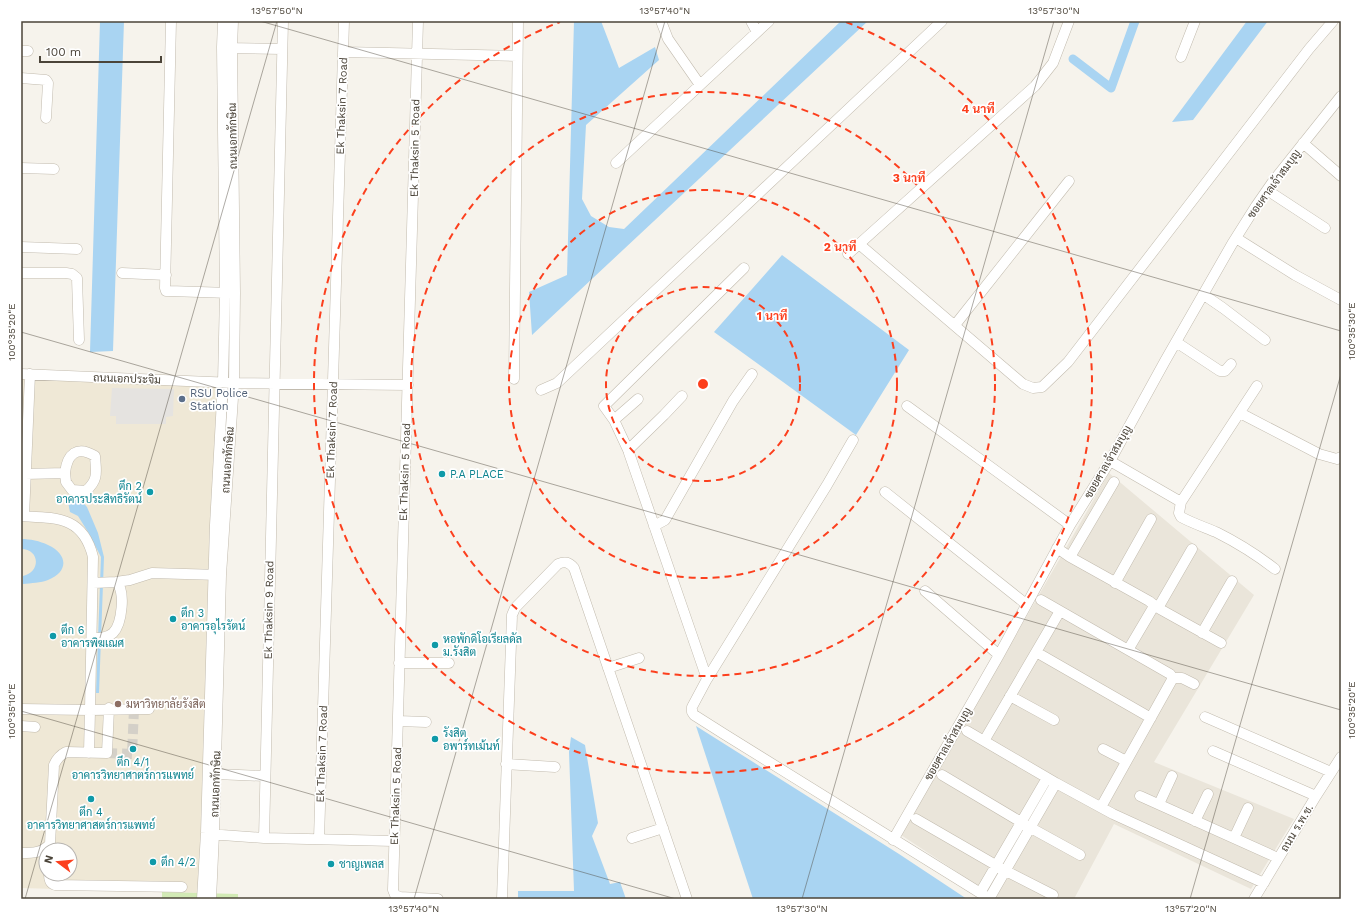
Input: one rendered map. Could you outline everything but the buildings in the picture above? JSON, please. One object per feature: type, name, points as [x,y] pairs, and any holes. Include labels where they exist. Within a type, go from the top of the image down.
[{"type":"street","points":[[171,21],[166,291],[230,293]]},
{"type":"street","name":"ถนนเอกทักษิณ","points":[[211,899],[210,834],[217,575],[228,382],[230,293],[227,48],[223,21]]},
{"type":"street","name":"ถนนเอกทักษิณ","points":[[227,48],[233,21]]},
{"type":"street","name":"Ek Thaksin 9 Road","points":[[264,838],[283,21]]},
{"type":"street","name":"Ek Thaksin 7 Road","points":[[319,839],[344,21]]},
{"type":"street","name":"Ek Thaksin 5 Road","points":[[418,21],[393,890],[395,895],[400,897],[438,899]]},
{"type":"street","points":[[514,379],[518,21]]},
{"type":"street","points":[[661,21],[668,39],[700,85]]},
{"type":"street","points":[[751,21],[757,32]]},
{"type":"street","points":[[616,163],[769,21]]},
{"type":"street","points":[[541,390],[557,383],[942,21]]},
{"type":"street","points":[[848,254],[1035,86],[1053,63],[1069,21]]},
{"type":"street","points":[[1181,57],[1195,21]]},
{"type":"street","points":[[859,244],[1023,384],[1033,388],[1042,387],[1068,362],[1309,49],[1333,21]]},
{"type":"street","points":[[227,48],[282,49]]},
{"type":"street","points":[[344,52],[517,56]]},
{"type":"street","points":[[21,78],[46,80],[48,83],[46,118]]},
{"type":"street","name":"ซอยศาลเจ้าสมบุญ","points":[[893,840],[1000,655],[1026,604],[1070,525],[1110,461],[1236,238],[1267,190],[1341,96]]},
{"type":"street","points":[[1303,143],[1341,176]]},
{"type":"street","points":[[21,168],[54,169]]},
{"type":"street","points":[[955,325],[1069,181]]},
{"type":"street","points":[[1267,190],[1325,228]]},
{"type":"street","points":[[1236,238],[1295,275],[1341,300]]},
{"type":"street","points":[[21,247],[78,249]]},
{"type":"street","points":[[707,679],[628,450],[614,420],[604,406],[744,268]]},
{"type":"street","points":[[21,273],[66,273],[72,274],[77,278],[79,340]]},
{"type":"street","points":[[122,273],[166,275]]},
{"type":"street","points":[[1204,295],[1265,340]]},
{"type":"street","points":[[1176,342],[1220,371],[1225,372],[1231,364]]},
{"type":"street","points":[[25,374],[26,474],[22,516],[57,518],[71,523],[84,536],[90,547],[99,583],[97,638],[90,710],[89,753]]},
{"type":"street","name":"ถนนเอกประจิม","points":[[25,374],[228,382],[408,385]]},
{"type":"street","points":[[654,526],[665,520],[733,401],[752,374]]},
{"type":"street","points":[[1257,386],[1181,502],[1179,513],[1181,517],[1228,539],[1275,569]]},
{"type":"street","points":[[628,450],[682,396]]},
{"type":"street","points":[[614,420],[638,399]]},
{"type":"street","points":[[907,406],[1070,525]]},
{"type":"street","points":[[1240,413],[1319,454],[1337,459],[1341,457]]},
{"type":"street","points":[[853,440],[827,485],[707,679],[692,707],[692,712],[694,715],[893,840],[987,897]]},
{"type":"street","points":[[1110,461],[1181,502]]},
{"type":"street","points":[[26,474],[65,473]]},
{"type":"street","points":[[1070,557],[1114,482]]},
{"type":"street","points":[[885,492],[1026,604]]},
{"type":"street","points":[[1115,583],[1151,520]]},
{"type":"street","points":[[1057,548],[1221,644]]},
{"type":"street","points":[[1128,650],[1192,549]]},
{"type":"street","points":[[502,899],[513,610],[558,564],[568,562],[574,568],[687,899]]},
{"type":"street","points":[[99,583],[130,580],[152,573],[217,575]]},
{"type":"street","name":"ถนนเอกทักษิณ","points":[[202,899],[216,774],[217,575]]},
{"type":"street","points":[[1202,633],[1232,581]]},
{"type":"street","points":[[97,638],[114,632],[120,621],[121,590],[120,586],[116,582]]},
{"type":"street","points":[[925,591],[1000,655]]},
{"type":"street","points":[[1041,600],[1170,674],[1173,678],[1182,678],[1194,684]]},
{"type":"street","points":[[984,741],[1060,611]]},
{"type":"street","points":[[1036,652],[1151,718]]},
{"type":"street","points":[[608,668],[639,658]]},
{"type":"street","points":[[399,663],[449,664]]},
{"type":"street","points":[[1101,807],[1173,678]]},
{"type":"street","points":[[1010,696],[1054,720]]},
{"type":"street","points":[[50,842],[54,765],[61,754],[66,752],[107,754],[109,708]]},
{"type":"street","points":[[21,709],[149,709]]},
{"type":"street","points":[[1205,717],[1331,772]]},
{"type":"street","points":[[398,721],[426,722]]},
{"type":"street","points":[[21,726],[35,727]]},
{"type":"street","points":[[967,731],[1051,781],[1101,807],[1264,883]]},
{"type":"street","points":[[1103,749],[1126,761]]},
{"type":"street","points":[[1213,751],[1316,796]]},
{"type":"street","name":"ถนน ร.พ.ช.","points":[[1254,899],[1341,757]]},
{"type":"street","points":[[506,764],[555,767]]},
{"type":"street","points":[[216,774],[265,776]]},
{"type":"street","points":[[942,775],[1031,828],[1080,855]]},
{"type":"street","points":[[1159,804],[1172,776]]},
{"type":"street","points":[[987,897],[996,865],[1022,822],[1051,781]]},
{"type":"street","points":[[987,897],[1006,871],[1031,828],[1051,781]]},
{"type":"street","points":[[1195,821],[1208,794]]},
{"type":"street","points":[[1140,796],[1278,858]]},
{"type":"street","points":[[1234,838],[1248,808]]},
{"type":"street","points":[[916,819],[1006,871],[1053,895]]},
{"type":"street","points":[[632,838],[663,828]]},
{"type":"street","points":[[210,834],[264,838],[394,841]]},
{"type":"street","points":[[21,852],[38,852]]},
{"type":"street","points":[[50,882],[55,886],[182,887]]},
{"type":"shaded area","name":"มหาวิทยาลัยรังสิต","points":[[21,377],[215,384],[223,525],[200,893],[21,888]]},
{"type":"shaded area","points":[[112,388],[174,389],[173,416],[166,417],[166,424],[116,424],[116,416],[110,416]]},
{"type":"shaded area","points":[[1109,473],[1254,595],[1154,762],[1294,819],[1251,889],[1114,824],[1074,899],[998,899],[901,835]]},
{"type":"green space","points":[[162,892],[238,894],[238,899],[162,899]]},
{"type":"water","points":[[100,21],[124,21],[113,351],[90,352]]},
{"type":"water","points":[[574,21],[601,21],[619,68],[655,47],[659,60],[586,125],[582,199],[591,216],[609,227],[624,229],[841,21],[868,21],[532,335],[529,292],[567,275]]},
{"type":"water","points":[[1247,21],[1268,21],[1193,120],[1172,122]]},
{"type":"water","points":[[782,255],[909,350],[856,435],[714,332]]},
{"type":"water","points":[[71,497],[78,497],[87,507],[98,533],[104,557],[99,693],[96,693],[101,557],[78,516],[70,512],[68,502]]},
{"type":"water","points":[[21,539],[38,541],[55,549],[62,558],[63,568],[60,572],[55,577],[45,581],[23,584],[23,576],[29,574],[33,570],[36,561],[35,556],[32,553],[21,549]]},
{"type":"water","points":[[696,726],[899,854],[967,899],[753,899]]},
{"type":"water","points":[[571,737],[585,745],[598,823],[592,836],[610,884],[620,882],[626,899],[518,899],[518,891],[574,891],[569,752]]},
{"type":"waterway","points":[[1073,59],[1111,88],[1135,21]]},
{"type":"tunnel","points":[[107,753],[132,754],[134,709]]},
{"type":"place","name":"RSU Police Station","points":[[182,399]]},
{"type":"place","name":"P.A PLACE","points":[[442,474]]},
{"type":"place","name":"ตึก 2 อาคารประสิทธิรัตน์","points":[[150,492]]},
{"type":"place","name":"ตึก 3 อาคารอุไรรัตน์","points":[[173,619]]},
{"type":"place","name":"ตึก 6 อาคารพิฆเณศ","points":[[53,636]]},
{"type":"place","name":"หอพักดิโอเรียลดัล ม.รังสิต","points":[[435,645]]},
{"type":"place","name":"มหาวิทยาลัยรังสิต","points":[[118,704]]},
{"type":"place","name":"รังสิต อพาร์ทเม้นท์","points":[[435,739]]},
{"type":"place","name":"ตึก 4/1 อาคารวิทยาศาตร์การแพทย์","points":[[133,749]]},
{"type":"place","name":"ตึก 4 อาคารวิทยาศาสตร์การแพทย์","points":[[91,799]]},
{"type":"place","name":"ตึก 4/2","points":[[153,862]]},
{"type":"place","name":"ชาญเพลส","points":[[331,864]]}]
